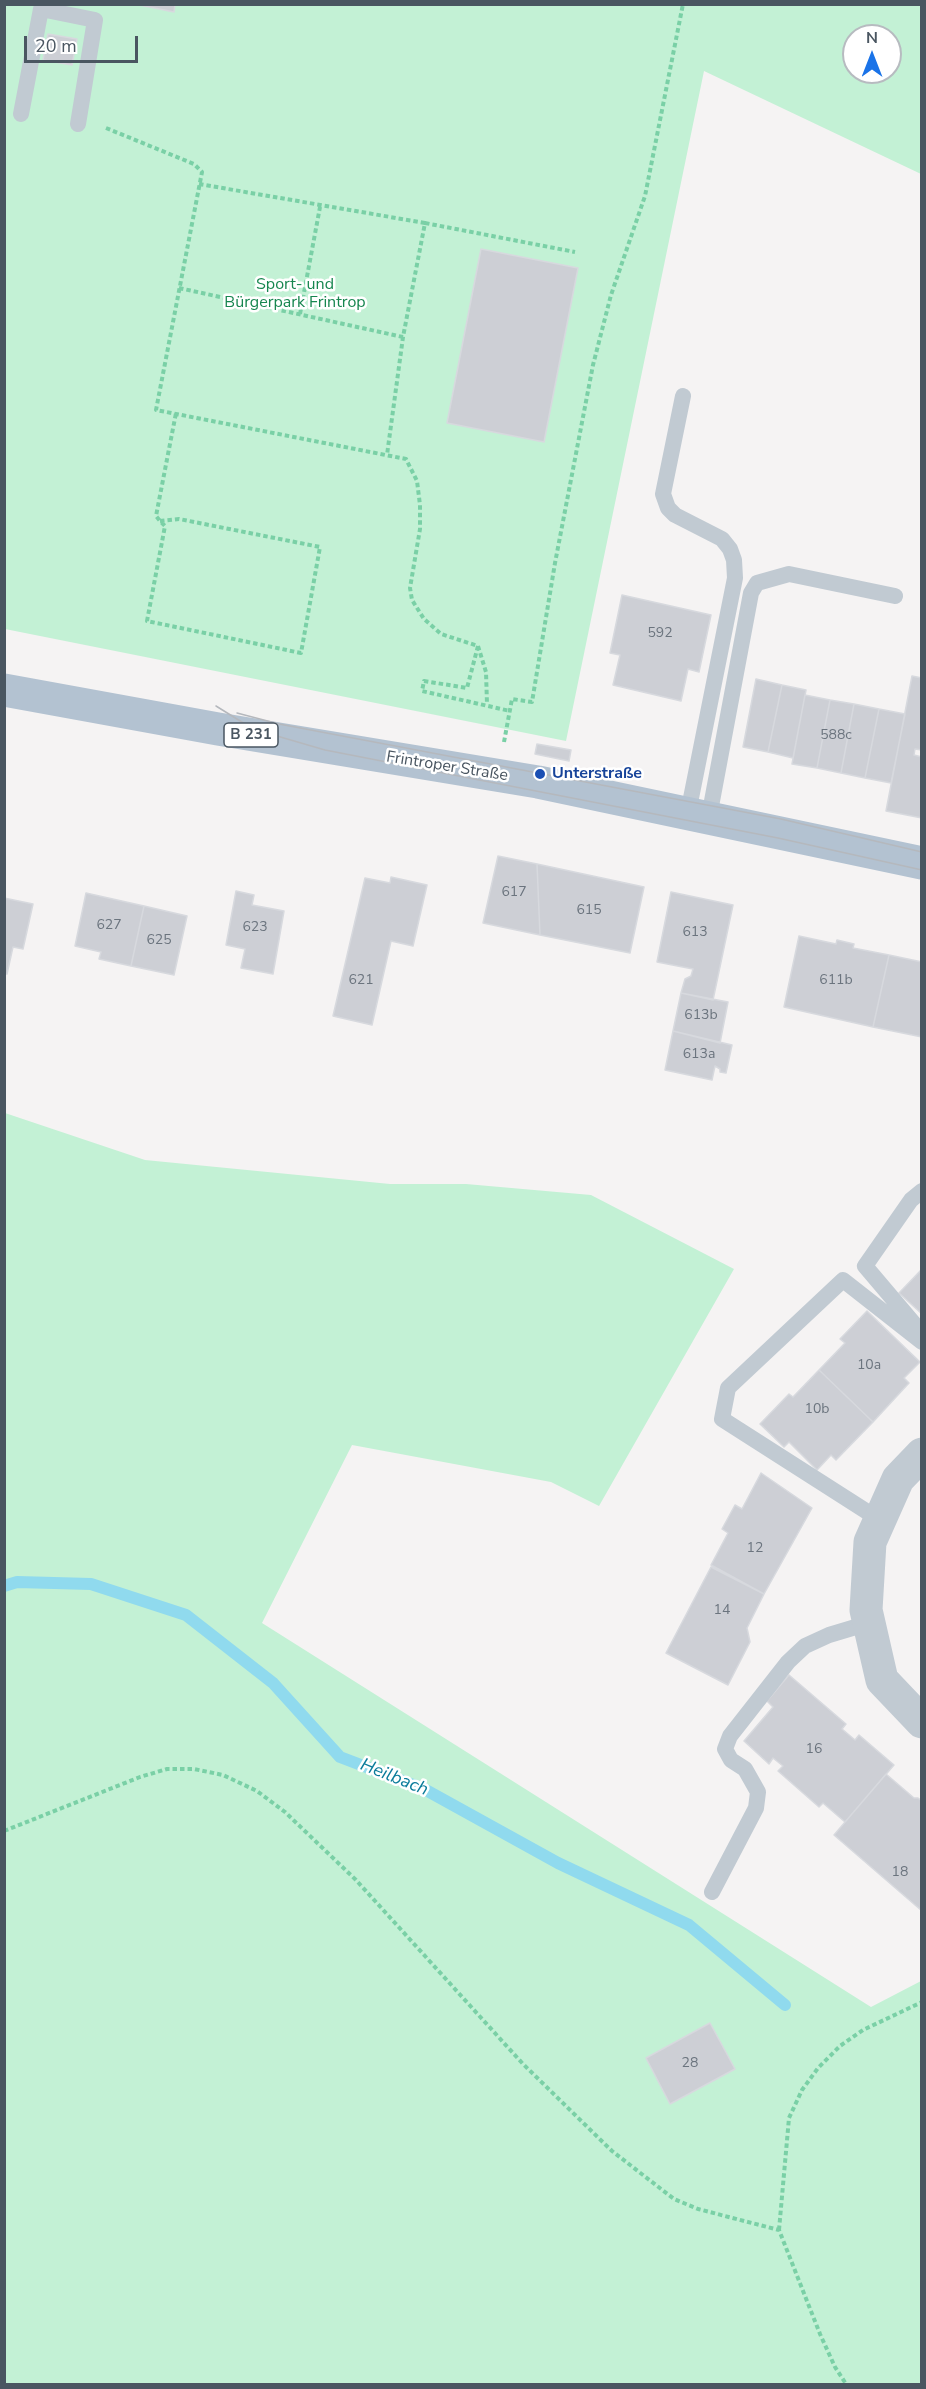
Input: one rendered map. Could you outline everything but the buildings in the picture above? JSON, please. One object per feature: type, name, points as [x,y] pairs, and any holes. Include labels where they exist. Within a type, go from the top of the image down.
[{"type":"main road","name":"Frintroper Straße","points":[[4,690],[218,729],[498,775],[921,863]]},
{"type":"street","points":[[921,1454],[898,1479],[870,1542],[866,1610],[882,1680],[921,1722]]},
{"type":"lane","points":[[21,114],[41,9],[95,20],[78,124]]},
{"type":"lane","points":[[683,396],[663,494],[668,508],[675,515],[722,539],[730,549],[734,560],[735,578],[699,815]]},
{"type":"lane","points":[[699,815],[751,593],[757,583],[789,574],[895,596]]},
{"type":"lane","points":[[921,1191],[910,1200],[866,1266],[921,1333]]},
{"type":"lane","points":[[880,1520],[722,1419],[728,1388],[843,1280],[921,1342]]},
{"type":"lane","points":[[712,1892],[756,1808],[758,1792],[745,1769],[731,1760],[725,1749],[730,1736],[788,1662],[804,1646],[829,1635],[869,1623]]},
{"type":"path","points":[[498,775],[512,699],[532,702],[592,365],[611,295],[645,196],[683,4]]},
{"type":"path","points":[[78,124],[111,129],[194,164],[202,172],[156,410],[406,459],[417,481],[420,529],[410,588],[412,600],[424,620],[441,634],[478,646]]},
{"type":"path","points":[[199,184],[320,207],[425,223],[575,252]]},
{"type":"path","points":[[300,314],[320,207]]},
{"type":"path","points":[[387,456],[403,337],[425,223]]},
{"type":"path","points":[[179,288],[403,337]]},
{"type":"path","points":[[160,521],[179,519],[320,547],[301,653],[147,621],[165,526],[160,521],[156,516],[176,413]]},
{"type":"path","points":[[478,646],[467,688],[424,681],[422,691],[510,711]]},
{"type":"path","points":[[478,646],[486,672],[487,704]]},
{"type":"path","points":[[4,1831],[140,1777],[167,1769],[194,1769],[223,1775],[257,1791],[285,1812],[356,1880],[523,2064],[612,2151],[674,2199],[698,2209],[779,2230]]},
{"type":"path","points":[[846,2385],[820,2334],[779,2230],[789,2118],[802,2090],[818,2067],[840,2046],[864,2030],[921,2002]]},
{"type":"green space","name":"Sport- und Bürgerpark Frintrop","points":[[5,5],[921,5],[921,174],[704,71],[566,741],[5,629]]},
{"type":"green space","points":[[5,1113],[145,1160],[390,1184],[466,1184],[591,1195],[734,1269],[599,1506],[551,1482],[352,1445],[262,1623],[871,2007],[921,1981],[921,2384],[5,2384]]},
{"type":"waterway","name":"Heilbach","points":[[4,1586],[17,1582],[91,1584],[186,1615],[273,1683],[340,1757],[424,1789],[558,1863],[689,1925],[785,2005]]},
{"type":"tram line","points":[[216,706],[253,729],[325,750],[778,838],[922,870]]},
{"type":"tram line","points":[[237,713],[279,724],[781,819],[922,852]]},
{"type":"place","name":"Unterstraße","points":[[540,774]]}]
